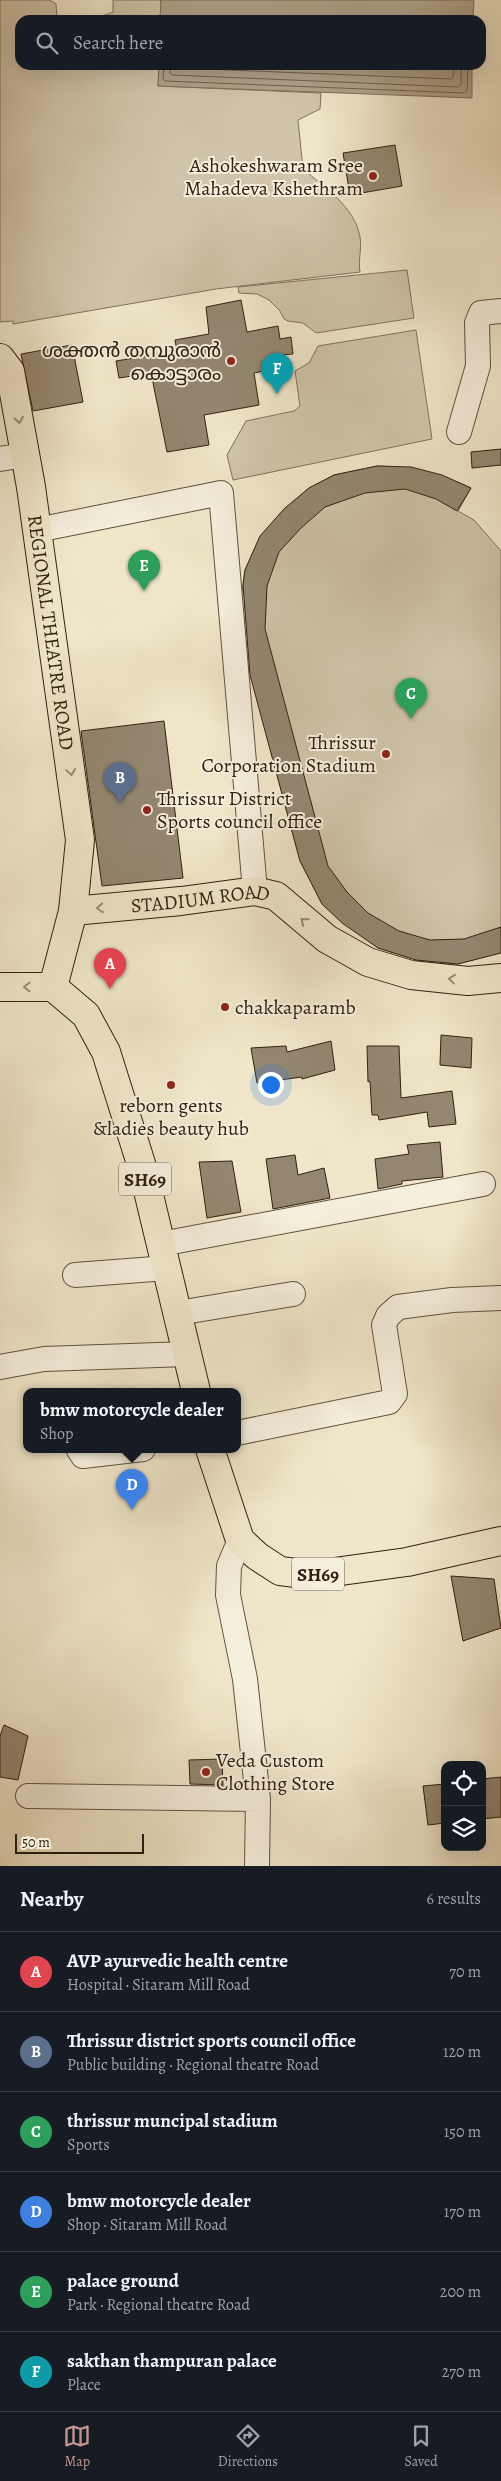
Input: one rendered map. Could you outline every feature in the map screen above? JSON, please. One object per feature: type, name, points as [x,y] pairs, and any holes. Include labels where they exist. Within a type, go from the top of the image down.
[{"type":"main road","name":"REGIONAL THEATRE ROAD","points":[[0,358],[10,371],[12,457],[37,530],[80,840],[73,911]]},
{"type":"main road","name":"STADIUM ROAD","points":[[73,911],[180,901],[255,891],[276,896],[327,938],[368,962],[411,975],[468,981],[501,978]]},
{"type":"main road","points":[[0,987],[53,987],[73,911]]},
{"type":"main road","name":"SH69","points":[[53,987],[86,1015],[106,1052],[143,1170],[195,1388]]},
{"type":"main road","name":"SH69","points":[[211,1453],[240,1540],[257,1556],[280,1571],[312,1574],[407,1562],[501,1541]]},
{"type":"street","points":[[459,432],[478,366],[479,318],[481,313],[501,311]]},
{"type":"street","points":[[37,530],[222,494],[255,891]]},
{"type":"street","points":[[75,1275],[483,1184]]},
{"type":"street","points":[[178,1313],[293,1294]]},
{"type":"street","points":[[241,1432],[389,1402],[396,1394],[384,1324],[388,1316],[398,1307],[452,1300],[501,1298]]},
{"type":"street","points":[[0,1366],[44,1359],[187,1354]]},
{"type":"street","points":[[80,1453],[83,1456],[94,1456],[115,1453]]},
{"type":"street","points":[[240,1540],[229,1566],[228,1595],[245,1679],[258,1800],[257,1866]]},
{"type":"street","points":[[28,1796],[258,1800]]},
{"type":"shaded area","points":[[0,0],[49,0],[56,4],[57,15],[15,15],[15,70],[159,70],[158,86],[321,93],[320,109],[298,120],[303,169],[338,198],[352,216],[360,237],[360,272],[216,289],[13,324],[13,321],[0,322]]},
{"type":"shaded area","points":[[113,0],[161,0],[160,15],[105,15],[113,12]]},
{"type":"shaded area","points":[[407,270],[414,318],[316,333],[303,323],[284,319],[280,311],[269,300],[257,294],[239,293],[238,287]]},
{"type":"shaded area","points":[[416,330],[432,439],[233,480],[227,455],[246,421],[294,411],[300,406],[295,371],[309,363],[318,346]]},
{"type":"shaded area","name":"Thrissur Corporation Stadium","points":[[377,466],[425,471],[471,488],[458,511],[474,520],[501,551],[501,952],[458,964],[427,963],[378,948],[322,904],[300,861],[243,646],[240,605],[245,570],[260,537],[284,509],[309,488],[334,475]]},
{"type":"water","points":[[161,0],[474,0],[473,15],[160,15]]},
{"type":"water","points":[[159,70],[472,70],[472,98],[158,86]]},
{"type":"building","name":"Ashokeshwaram Sree Mahadeva Kshethram","points":[[395,145],[402,186],[350,195],[343,153]]},
{"type":"building","name":"ശക്തൻ തമ്പുരാൻ കൊട്ടാരം","points":[[241,300],[247,332],[278,326],[280,339],[291,337],[293,354],[282,355],[285,367],[254,373],[259,405],[204,415],[209,445],[167,452],[151,373],[119,378],[116,361],[177,351],[175,340],[209,334],[206,307]]},
{"type":"building","points":[[72,345],[83,402],[33,411],[21,354]]},
{"type":"building","points":[[501,449],[501,465],[472,468],[471,452]]},
{"type":"building","points":[[377,466],[411,467],[442,475],[471,488],[457,511],[436,499],[405,489],[365,493],[325,507],[301,528],[279,552],[267,586],[265,629],[328,866],[347,892],[368,913],[399,931],[430,940],[464,939],[501,927],[501,953],[458,964],[416,960],[378,948],[342,923],[322,904],[300,861],[250,675],[243,585],[245,570],[260,536],[284,509],[309,488],[334,475]]},
{"type":"building","points":[[164,721],[183,878],[102,886],[81,731]]},
{"type":"building","points":[[441,1035],[472,1038],[471,1068],[440,1065]]},
{"type":"building","points":[[331,1041],[335,1070],[302,1079],[302,1077],[257,1083],[251,1048],[286,1046],[287,1052]]},
{"type":"building","points":[[367,1046],[399,1046],[401,1098],[452,1091],[456,1124],[429,1127],[427,1112],[379,1120],[378,1115],[372,1115],[370,1081],[368,1082]]},
{"type":"building","points":[[440,1142],[443,1177],[402,1181],[402,1184],[378,1189],[375,1159],[409,1154],[407,1145]]},
{"type":"building","points":[[295,1155],[298,1175],[324,1168],[330,1198],[273,1209],[266,1159]]},
{"type":"building","points":[[232,1161],[241,1212],[207,1218],[199,1162]]},
{"type":"building","points":[[451,1576],[494,1579],[501,1628],[463,1641]]},
{"type":"building","points":[[4,1725],[28,1736],[18,1780],[0,1777],[0,1736]]},
{"type":"building","name":"Veda Custom Clothing Store","points":[[222,1759],[223,1785],[190,1784],[189,1760]]},
{"type":"building","points":[[501,1777],[501,1817],[486,1819],[486,1779]]},
{"type":"building","points":[[441,1784],[441,1823],[428,1825],[423,1786]]},
{"type":"place","name":"Ashokeshwaram Sree Mahadeva Kshethram","points":[[373,176]]},
{"type":"place","name":"ശക്തൻ തമ്പുരാൻ കൊട്ടാരം","points":[[231,361]]},
{"type":"place","name":"sakthan thampuran palace","points":[[277,394]]},
{"type":"place","name":"palace ground","points":[[144,591]]},
{"type":"place","name":"thrissur muncipal stadium","points":[[411,719]]},
{"type":"place","name":"Thrissur Corporation Stadium","points":[[386,754]]},
{"type":"place","name":"Thrissur district sports council office","points":[[120,803]]},
{"type":"place","name":"Thrissur District Sports council office","points":[[147,810]]},
{"type":"place","name":"AVP ayurvedic health centre","points":[[110,989]]},
{"type":"place","name":"chakkaparamb","points":[[225,1007]]},
{"type":"place","name":"reborn gents &ladies beauty hub","points":[[171,1085]]},
{"type":"place","name":"bmw motorcycle dealer","points":[[132,1510]]},
{"type":"place","name":"Veda Custom Clothing Store","points":[[206,1772]]}]
